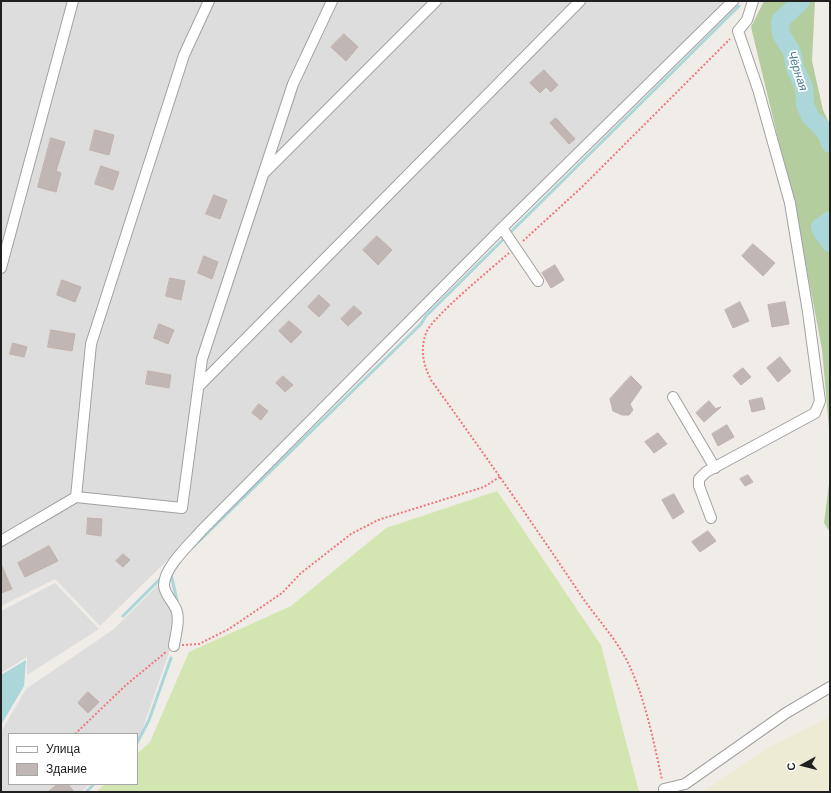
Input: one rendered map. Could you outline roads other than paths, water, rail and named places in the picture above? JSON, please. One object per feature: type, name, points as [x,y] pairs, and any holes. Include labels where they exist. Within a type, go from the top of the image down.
[{"type":"street","points":[[1,268],[73,1]]},
{"type":"street","points":[[76,497],[91,344],[184,55],[209,1]]},
{"type":"street","points":[[1,541],[76,497],[182,508],[202,359],[293,84],[332,1]]},
{"type":"street","points":[[262,175],[436,1]]},
{"type":"street","points":[[198,386],[580,1]]},
{"type":"street","points":[[174,646],[178,625],[177,612],[165,589],[165,579],[171,566],[202,530],[502,228],[733,1]]},
{"type":"street","points":[[711,518],[699,486],[699,479],[706,472],[815,413],[820,401],[808,312],[790,203],[758,89],[738,31],[747,20],[753,1]]},
{"type":"street","points":[[502,228],[538,281]]},
{"type":"street","points":[[673,397],[715,468]]},
{"type":"street","points":[[664,791],[686,784],[786,713],[830,687]]},
{"type":"water","points":[[26,660],[24,686],[1,725],[1,675]]},
{"type":"waterway","name":"Чёрная","points":[[801,1],[780,21],[781,34],[792,52],[795,68],[804,87],[805,105],[811,118],[827,135],[830,144]]},
{"type":"waterway","points":[[192,548],[421,324],[426,316],[739,6]]},
{"type":"waterway","name":"Чёрная","points":[[830,220],[820,227],[830,243]]},
{"type":"waterway","points":[[171,574],[178,605]]},
{"type":"waterway","points":[[123,616],[162,577]]},
{"type":"waterway","points":[[138,741],[149,720],[171,658]]},
{"type":"waterway","points":[[86,792],[93,785]]}]
